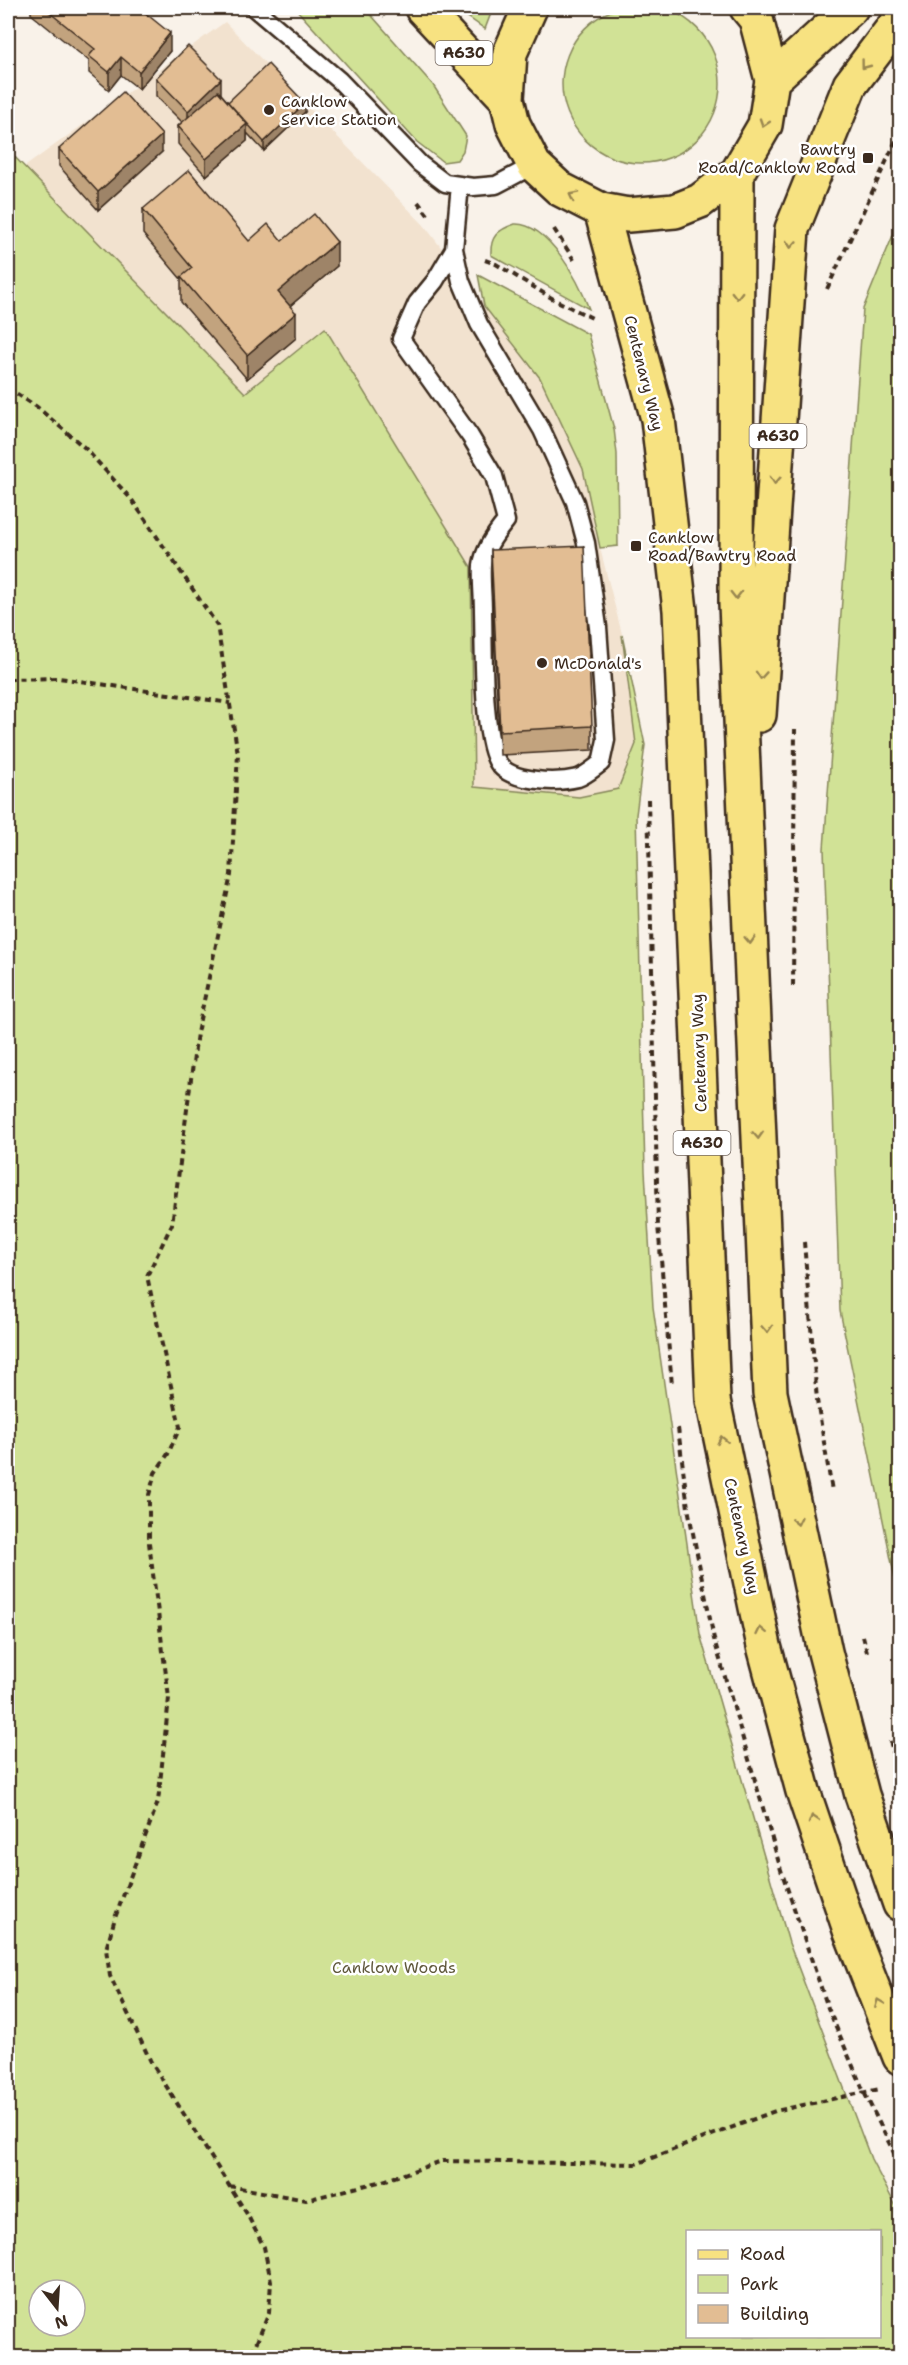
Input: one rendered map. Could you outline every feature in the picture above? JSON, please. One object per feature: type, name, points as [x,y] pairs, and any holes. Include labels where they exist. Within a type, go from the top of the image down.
[{"type":"main road","name":"A630","points":[[422,8],[507,99]]},
{"type":"main road","name":"A630","points":[[530,8],[510,53],[507,99],[513,124],[534,165],[560,189],[601,210],[628,215],[675,211],[700,201],[737,173],[765,125],[772,80],[756,19],[747,8]]},
{"type":"main road","points":[[772,80],[851,8]]},
{"type":"main road","name":"A630","points":[[747,881],[792,229],[850,85],[900,19]]},
{"type":"main road","name":"A630","points":[[737,173],[736,604],[770,1393],[825,1652],[862,1795],[900,1904]]},
{"type":"main road","name":"Centenary Way","points":[[601,210],[658,419],[680,610],[713,1400],[764,1646],[803,1791],[850,1930],[900,2057]]},
{"type":"lane","points":[[254,8],[339,80],[420,165],[445,183],[496,185],[534,165]]},
{"type":"lane","points":[[454,249],[435,281],[417,303],[401,339],[470,436],[494,476],[506,520],[493,537],[482,563],[484,660],[491,747],[498,763],[510,774],[559,781],[580,777],[601,763],[606,740],[598,627],[586,543],[575,502],[542,430],[479,324],[461,281],[454,249],[460,185]]},
{"type":"path","points":[[825,293],[900,132]]},
{"type":"path","points":[[454,249],[496,264],[555,300],[596,320]]},
{"type":"path","points":[[8,388],[37,407],[85,448],[132,500],[217,625],[238,754],[231,875],[197,1033],[172,1224],[147,1276],[166,1372],[180,1427],[168,1454],[155,1473],[149,1495],[149,1543],[169,1698],[158,1802],[115,1918],[106,1949],[110,1976],[146,2053],[247,2214],[264,2247],[271,2281],[269,2313],[250,2358]]},
{"type":"path","points":[[8,679],[59,678],[230,703]]},
{"type":"path","points":[[793,990],[795,729]]},
{"type":"path","points":[[803,1236],[817,1400],[832,1492]]},
{"type":"path","points":[[861,1629],[869,1663]]},
{"type":"path","points":[[887,1731],[900,1776]]},
{"type":"path","points":[[228,2186],[306,2200],[383,2181],[442,2161],[636,2164],[775,2111],[882,2088]]},
{"type":"shaded area","points":[[225,22],[424,225],[540,378],[583,469],[622,634],[636,744],[618,789],[579,797],[474,787],[471,567],[325,328],[245,393],[23,168]]},
{"type":"green space","points":[[641,5],[656,6],[671,11],[685,18],[697,28],[707,40],[714,54],[719,69],[719,99],[714,114],[707,128],[697,140],[685,150],[671,157],[656,162],[641,163],[626,162],[611,157],[597,150],[585,140],[575,128],[568,114],[563,99],[562,84],[563,69],[568,54],[575,40],[585,28],[597,18],[611,11],[626,6]]},
{"type":"green space","points":[[295,8],[365,8],[433,85],[466,136],[463,151],[457,160],[443,162],[417,142]]},
{"type":"green space","points":[[455,8],[493,8],[485,29]]},
{"type":"green space","name":"Canklow Woods","points":[[8,150],[245,393],[325,328],[471,567],[474,787],[579,797],[618,789],[636,744],[622,635],[645,745],[636,815],[645,1171],[653,1307],[700,1634],[789,1943],[871,2159],[900,2214],[900,2357],[8,2357]]},
{"type":"green space","points":[[900,218],[900,1603],[840,1311],[824,849],[863,309]]},
{"type":"green space","points":[[515,224],[527,226],[550,243],[570,270],[589,309],[491,255],[493,239],[496,235]]},
{"type":"green space","points":[[478,275],[588,334],[614,429],[617,454],[618,546],[600,548],[583,469],[540,378],[484,306]]},
{"type":"building","points":[[44,8],[139,8],[170,33],[139,72],[121,57],[109,72],[89,56],[95,49]]},
{"type":"building","points":[[188,46],[221,79],[188,111],[156,78]]},
{"type":"building","points":[[268,64],[305,103],[264,142],[228,102]]},
{"type":"building","points":[[218,91],[247,124],[206,159],[178,126]]},
{"type":"building","points":[[123,92],[162,135],[98,192],[59,149]]},
{"type":"building","points":[[189,170],[249,241],[268,224],[282,241],[314,214],[337,242],[278,292],[296,313],[247,355],[181,277],[192,268],[143,209]]},
{"type":"building","name":"McDonald's","points":[[584,546],[592,726],[500,731],[491,550]]},
{"type":"place","name":"Canklow Service Station","points":[[269,110]]},
{"type":"place","name":"Bawtry Road/Canklow Road","points":[[868,158]]},
{"type":"place","name":"Canklow Road/Bawtry Road","points":[[636,546]]},
{"type":"place","name":"McDonald's","points":[[542,663]]}]
